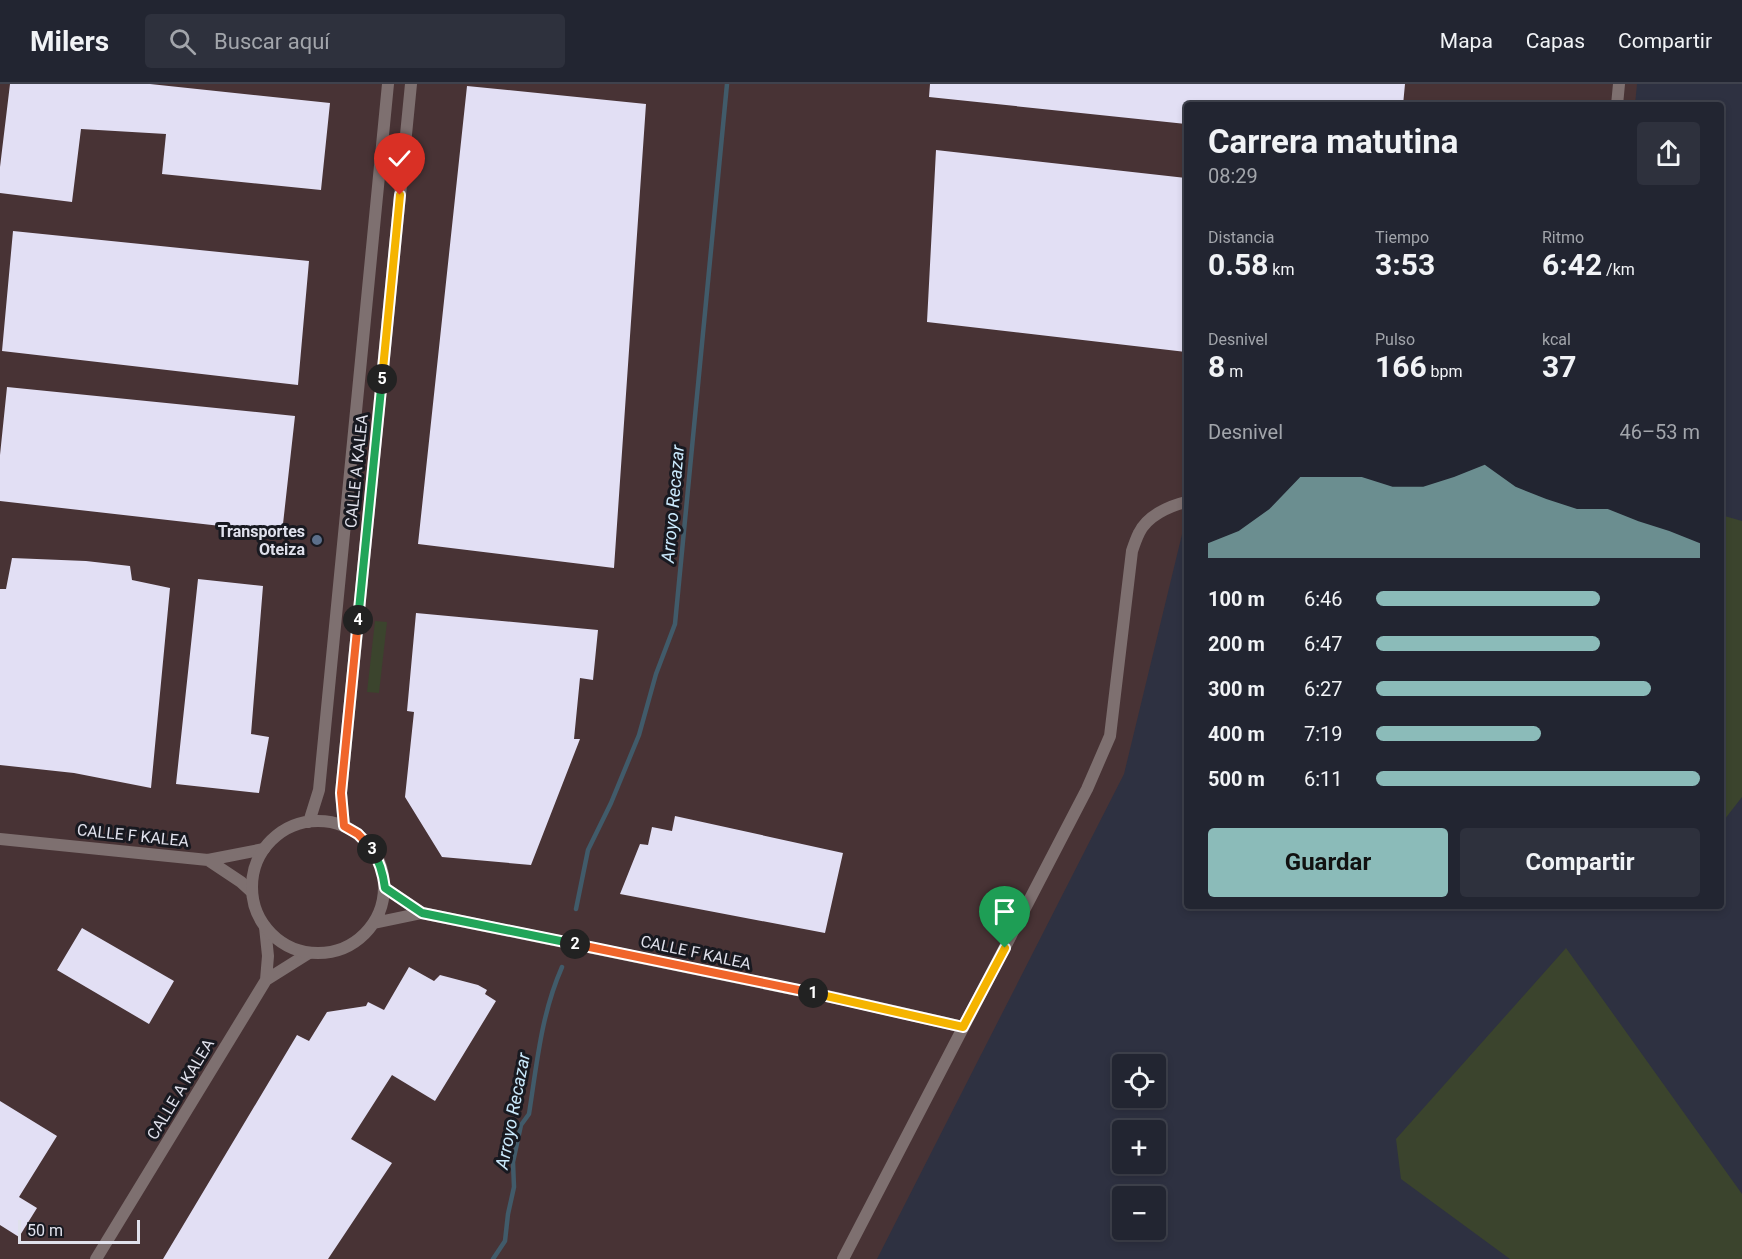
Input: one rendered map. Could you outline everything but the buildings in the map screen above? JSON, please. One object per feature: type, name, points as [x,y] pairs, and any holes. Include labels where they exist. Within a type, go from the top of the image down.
[{"type":"street","name":"CALLE A KALEA","points":[[309,822],[319,790],[388,84]]},
{"type":"street","name":"CALLE A KALEA","points":[[344,826],[341,793],[411,84]]},
{"type":"street","points":[[1617,102],[1619,84]]},
{"type":"street","points":[[843,1259],[1087,789],[1110,736],[1132,551],[1139,531],[1154,516],[1175,504],[1184,502]]},
{"type":"street","points":[[321,821],[344,826],[358,834],[378,858],[385,888],[382,906],[374,923],[365,934],[346,947],[324,953],[309,953],[292,948],[277,939],[258,916],[252,892],[254,869],[264,849],[276,836],[292,827],[321,821]]},
{"type":"street","name":"CALLE F KALEA","points":[[0,839],[208,860],[252,892]]},
{"type":"street","points":[[208,860],[264,849]]},
{"type":"street","name":"CALLE F KALEA","points":[[385,888],[422,913],[841,999],[963,1027]]},
{"type":"street","name":"CALLE F KALEA","points":[[374,923],[422,913]]},
{"type":"street","points":[[265,927],[268,956],[266,980]]},
{"type":"street","name":"CALLE A KALEA","points":[[96,1259],[266,980],[309,953]]},
{"type":"shaded area","points":[[0,84],[1637,84],[1635,102],[1184,102],[1184,526],[1124,774],[877,1259],[0,1259]]},
{"type":"green space","points":[[1724,516],[1742,521],[1742,797],[1724,820]]},
{"type":"green space","points":[[375,621],[387,622],[379,693],[367,692]]},
{"type":"green space","points":[[1566,948],[1742,1194],[1742,1259],[1510,1259],[1401,1179],[1396,1139]]},
{"type":"waterway","name":"Arroyo Recazar","points":[[576,909],[588,850],[611,803],[639,735],[656,674],[675,624],[727,84]]},
{"type":"waterway","name":"Arroyo Recazar","points":[[493,1259],[505,1241],[514,1187],[513,1162],[521,1125],[529,1114],[544,1021],[562,967]]},
{"type":"place","name":"Transportes Oteiza","points":[[317,540]]},
{"type":"route","points":[[400,195],[341,793],[344,826],[358,834],[378,858],[385,888],[422,913],[841,999],[963,1027],[1005,948]]}]
